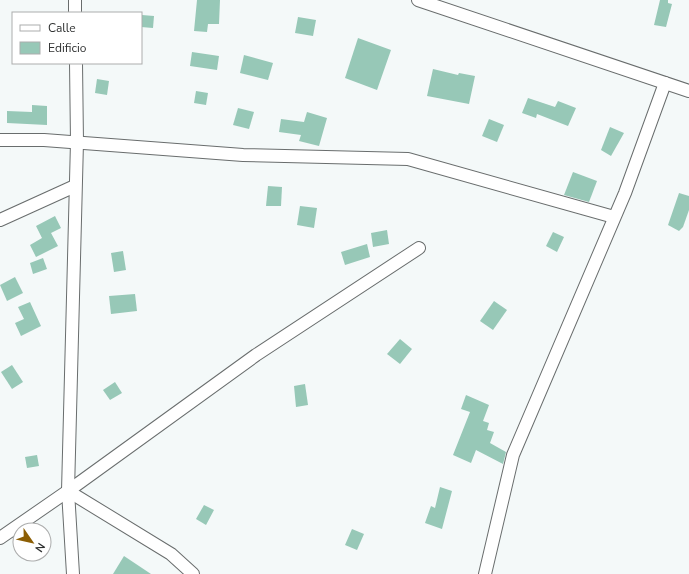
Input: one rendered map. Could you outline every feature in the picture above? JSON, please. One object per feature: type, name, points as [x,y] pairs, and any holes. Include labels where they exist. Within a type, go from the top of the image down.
[{"type":"street","points":[[75,0],[75,12]]},
{"type":"street","points":[[418,0],[689,91]]},
{"type":"street","points":[[73,574],[68,491],[77,142],[76,64]]},
{"type":"street","points":[[485,574],[513,455],[614,217],[665,83]]},
{"type":"street","points":[[0,140],[77,142],[243,155],[408,160],[614,217]]},
{"type":"street","points":[[0,220],[76,186]]},
{"type":"street","points":[[0,538],[68,491],[256,355],[419,248]]},
{"type":"street","points":[[68,491],[171,554],[193,574]]},
{"type":"building","points":[[197,0],[220,0],[219,24],[208,24],[207,32],[194,31]]},
{"type":"building","points":[[660,0],[668,0],[668,3],[672,4],[666,27],[654,25]]},
{"type":"building","points":[[142,15],[154,16],[153,28],[142,27]]},
{"type":"building","points":[[298,17],[316,20],[313,36],[295,33]]},
{"type":"building","points":[[358,38],[391,50],[377,90],[345,78]]},
{"type":"building","points":[[192,52],[219,56],[217,70],[190,66]]},
{"type":"building","points":[[244,55],[273,63],[268,80],[240,73]]},
{"type":"building","points":[[433,69],[458,75],[459,73],[475,76],[469,104],[427,96]]},
{"type":"building","points":[[97,79],[109,81],[107,95],[95,93]]},
{"type":"building","points":[[196,91],[208,93],[206,105],[194,103]]},
{"type":"building","points":[[528,98],[555,107],[558,101],[576,108],[568,126],[537,114],[536,118],[522,113]]},
{"type":"building","points":[[32,105],[47,106],[47,125],[7,123],[7,111],[32,112]]},
{"type":"building","points":[[238,108],[254,112],[249,129],[233,125]]},
{"type":"building","points":[[307,112],[327,118],[319,146],[299,141],[301,135],[279,132],[281,119],[304,122]]},
{"type":"building","points":[[489,119],[504,125],[497,142],[482,136]]},
{"type":"building","points":[[610,127],[624,133],[611,156],[601,150]]},
{"type":"building","points":[[573,172],[597,181],[589,202],[564,195]]},
{"type":"building","points":[[268,186],[282,187],[281,206],[266,206]]},
{"type":"building","points":[[679,193],[689,196],[689,210],[683,227],[679,231],[668,225]]},
{"type":"building","points":[[300,206],[317,208],[314,228],[297,225]]},
{"type":"building","points":[[55,216],[61,228],[51,233],[58,246],[36,257],[30,245],[42,238],[36,226]]},
{"type":"building","points":[[387,230],[389,244],[373,247],[371,233]]},
{"type":"building","points":[[553,232],[564,237],[557,252],[546,246]]},
{"type":"building","points":[[367,244],[370,257],[345,265],[341,252]]},
{"type":"building","points":[[123,251],[126,270],[114,272],[111,253]]},
{"type":"building","points":[[43,258],[47,269],[33,274],[30,263]]},
{"type":"building","points":[[15,277],[23,293],[7,301],[0,285]]},
{"type":"building","points":[[135,294],[137,311],[111,314],[109,296]]},
{"type":"building","points":[[494,301],[507,310],[493,330],[480,321]]},
{"type":"building","points":[[30,302],[41,326],[21,336],[15,323],[24,319],[18,307]]},
{"type":"building","points":[[400,339],[412,349],[400,364],[387,354]]},
{"type":"building","points":[[12,365],[23,382],[12,389],[1,372]]},
{"type":"building","points":[[115,382],[122,393],[110,400],[103,390]]},
{"type":"building","points":[[305,384],[308,405],[296,407],[294,386]]},
{"type":"building","points":[[466,395],[489,405],[483,421],[489,423],[487,430],[494,432],[490,443],[506,452],[503,464],[476,450],[471,463],[453,455],[470,412],[461,409]]},
{"type":"building","points":[[37,455],[39,466],[27,468],[25,457]]},
{"type":"building","points":[[440,487],[452,491],[442,529],[425,523],[431,506],[435,508]]},
{"type":"building","points":[[204,505],[214,510],[206,525],[196,519]]},
{"type":"building","points":[[352,529],[364,534],[357,550],[345,545]]},
{"type":"building","points":[[124,556],[151,574],[113,574]]}]
